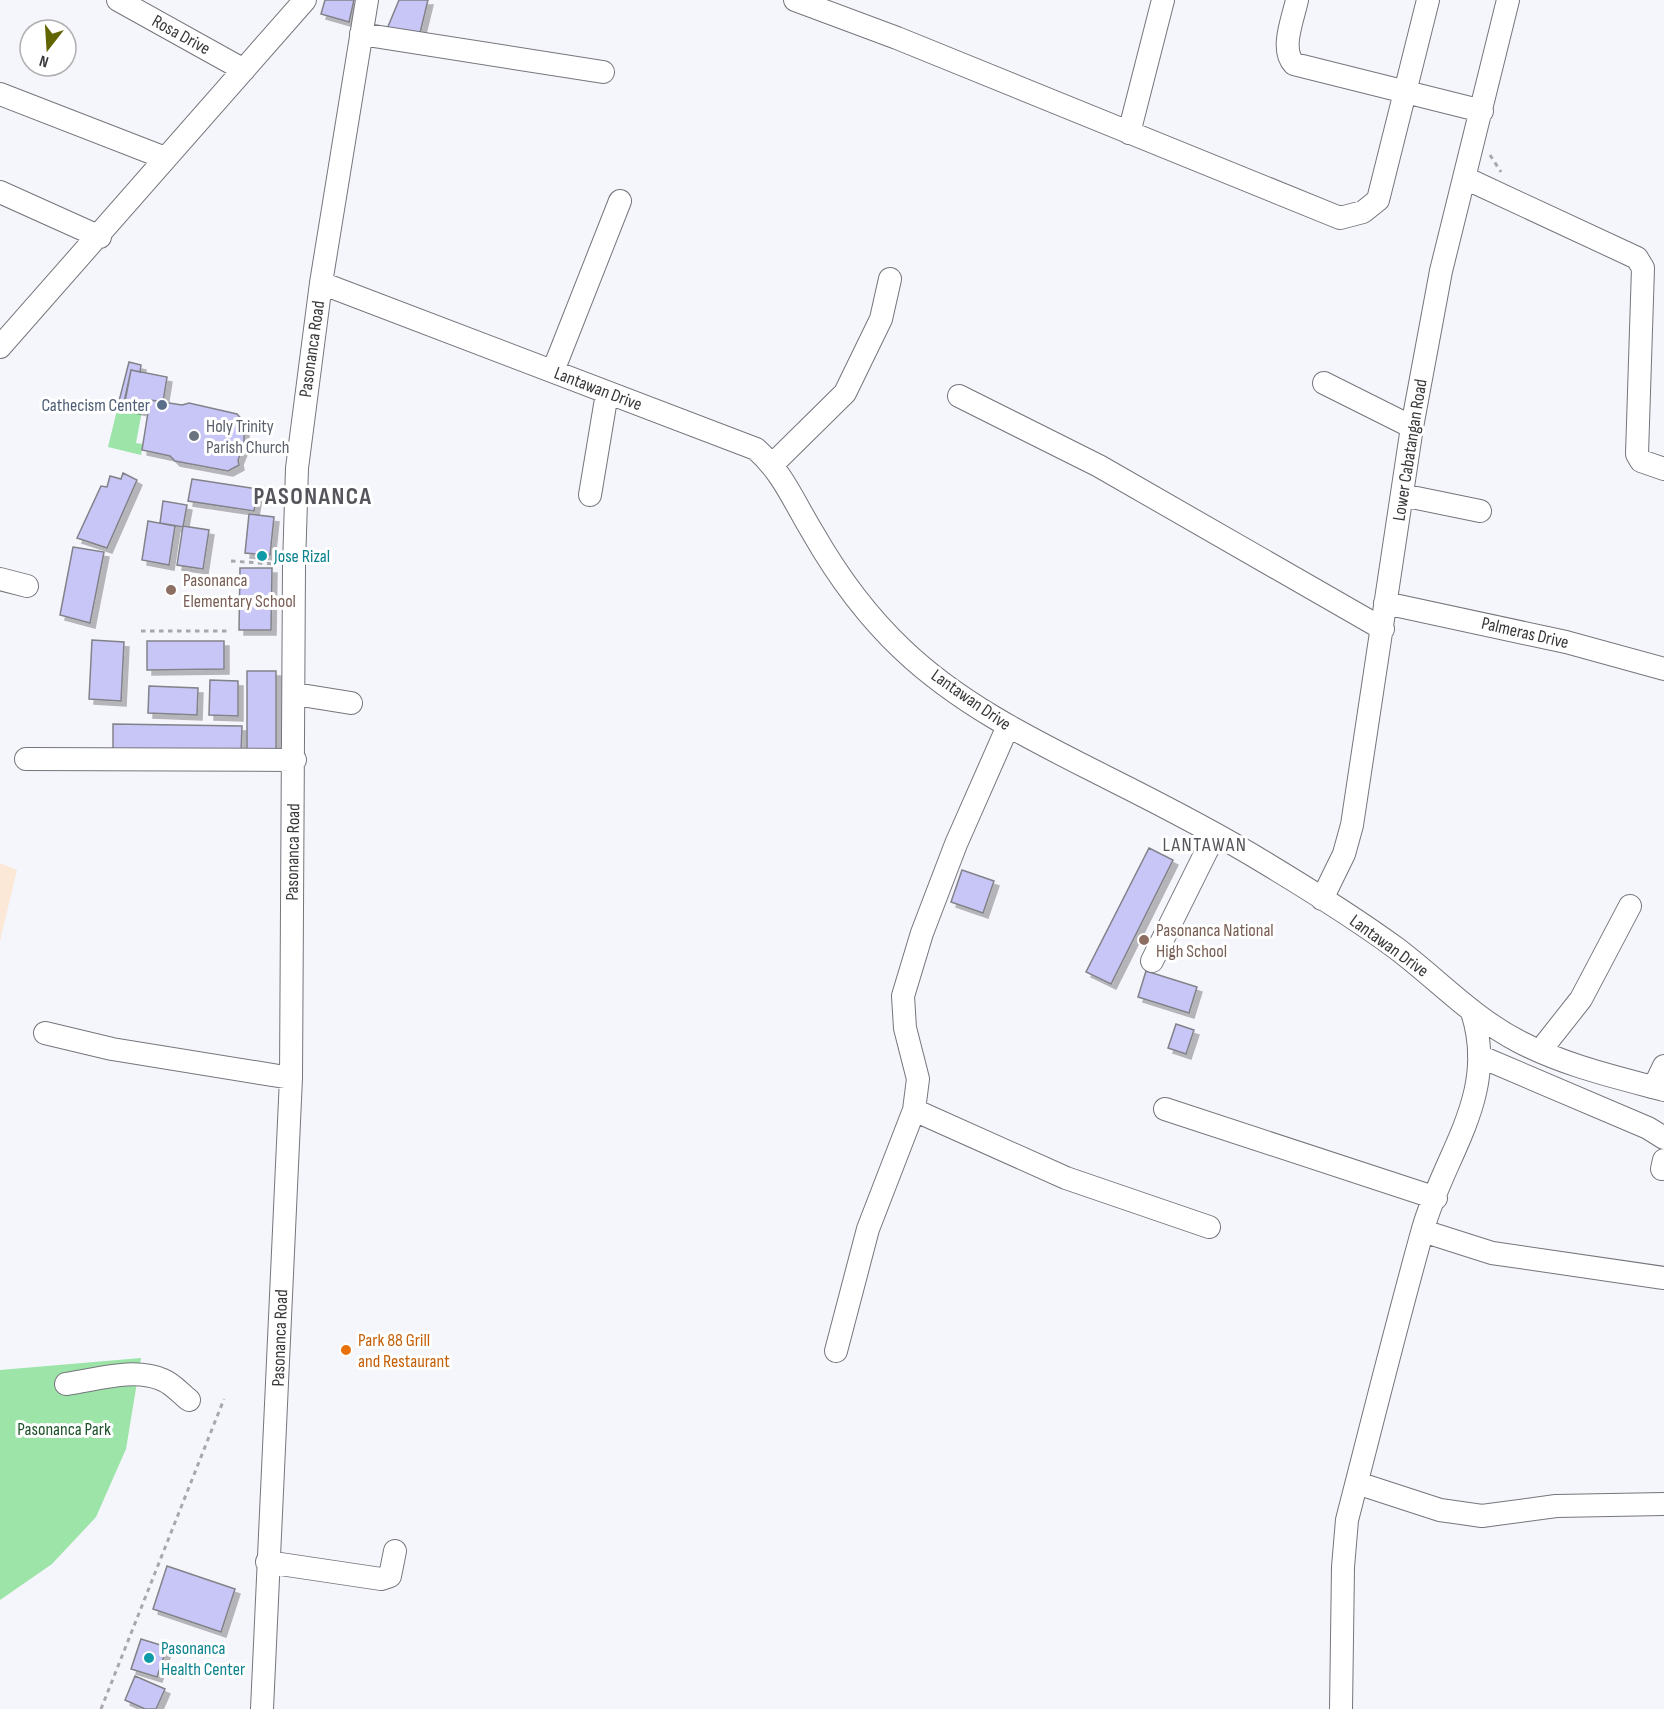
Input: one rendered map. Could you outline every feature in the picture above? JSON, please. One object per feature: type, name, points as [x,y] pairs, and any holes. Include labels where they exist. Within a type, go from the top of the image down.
[{"type":"street","name":"Rosa Drive","points":[[118,0],[244,70]]},
{"type":"street","name":"Pasonanca Road","points":[[262,1709],[291,1078],[295,760],[294,566],[297,468],[321,283],[367,0]]},
{"type":"street","points":[[795,0],[897,38],[1340,218],[1363,213],[1378,200],[1428,0]]},
{"type":"street","points":[[1129,133],[1163,0]]},
{"type":"street","points":[[1297,0],[1287,49],[1288,58],[1294,64],[1482,111]]},
{"type":"street","name":"Lower Cabatangan Road","points":[[1322,900],[1344,854],[1352,825],[1402,495],[1441,271],[1508,0]]},
{"type":"street","points":[[0,347],[100,237],[165,158],[244,70],[297,3]]},
{"type":"street","points":[[361,34],[603,72]]},
{"type":"street","points":[[0,94],[165,158]]},
{"type":"street","points":[[1465,178],[1637,258],[1643,268],[1637,454],[1641,461],[1664,469]]},
{"type":"street","points":[[0,192],[100,237]]},
{"type":"street","points":[[553,371],[620,201]]},
{"type":"street","points":[[773,464],[845,393],[881,319],[890,279]]},
{"type":"street","name":"Lantawan Drive","points":[[321,283],[756,449],[773,464],[787,484],[813,534],[875,621],[905,652],[967,701],[1008,726],[1215,834],[1322,900],[1396,948],[1472,1012],[1517,1041],[1584,1067],[1659,1089]]},
{"type":"street","points":[[1324,383],[1413,427]]},
{"type":"street","points":[[590,495],[607,393]]},
{"type":"street","points":[[959,396],[1173,507],[1383,629]]},
{"type":"street","points":[[1402,495],[1480,511]]},
{"type":"street","points":[[0,579],[27,586]]},
{"type":"street","name":"Palmeras Drive","points":[[1385,603],[1566,642],[1664,669]]},
{"type":"street","points":[[295,694],[351,703]]},
{"type":"street","points":[[836,1352],[868,1229],[914,1110],[918,1079],[906,1028],[903,996],[922,933],[956,844],[1008,726]]},
{"type":"street","points":[[26,759],[295,760]]},
{"type":"street","points":[[1152,961],[1215,834]]},
{"type":"street","points":[[1540,1051],[1581,999],[1630,906]]},
{"type":"street","points":[[1341,1709],[1343,1567],[1347,1520],[1423,1231],[1470,1118],[1479,1077],[1479,1034],[1472,1012]]},
{"type":"street","points":[[45,1033],[112,1049],[291,1078]]},
{"type":"street","points":[[1479,1056],[1648,1128],[1664,1138]]},
{"type":"street","points":[[1659,1089],[1664,1066]]},
{"type":"street","points":[[1166,1109],[1436,1198]]},
{"type":"street","points":[[914,1110],[1066,1178],[1209,1227]]},
{"type":"street","points":[[1423,1231],[1492,1253],[1664,1278]]},
{"type":"street","points":[[66,1384],[127,1374],[164,1380],[189,1400]]},
{"type":"street","points":[[1357,1483],[1440,1510],[1482,1516],[1556,1506],[1664,1504]]},
{"type":"street","points":[[267,1562],[381,1579],[390,1575],[395,1551]]},
{"type":"path","points":[[231,561],[279,564]]},
{"type":"path","points":[[141,631],[230,631]]},
{"type":"path","points":[[101,1709],[224,1399]]},
{"type":"shaded area","points":[[0,863],[17,870],[0,941]]},
{"type":"green space","points":[[118,406],[142,411],[136,443],[143,444],[141,455],[108,447]]},
{"type":"green space","name":"Pasonanca Park","points":[[141,1358],[126,1449],[96,1517],[52,1564],[0,1600],[0,1370]]},
{"type":"building","points":[[325,0],[354,0],[349,22],[321,14]]},
{"type":"building","points":[[399,0],[428,0],[419,37],[387,29]]},
{"type":"building","points":[[129,362],[141,365],[140,372],[131,370],[123,407],[118,405]]},
{"type":"building","points":[[131,370],[167,377],[163,402],[150,400],[148,412],[124,407]]},
{"type":"building","name":"Holy Trinity Parish Church","points":[[150,400],[182,405],[189,403],[237,414],[246,424],[244,445],[238,460],[239,465],[228,471],[175,461],[170,456],[142,450]]},
{"type":"building","points":[[123,473],[137,480],[107,548],[77,538],[101,486],[107,487],[110,476],[121,479]]},
{"type":"building","points":[[192,479],[258,489],[254,511],[188,501]]},
{"type":"building","points":[[163,501],[187,505],[183,527],[160,523]]},
{"type":"building","points":[[249,514],[274,517],[270,555],[245,553]]},
{"type":"building","points":[[148,521],[175,526],[169,565],[142,560]]},
{"type":"building","points":[[183,526],[209,530],[203,569],[177,565]]},
{"type":"building","points":[[73,547],[104,552],[90,623],[60,615]]},
{"type":"building","points":[[240,568],[272,568],[271,630],[239,630]]},
{"type":"building","points":[[92,640],[124,642],[121,701],[89,699]]},
{"type":"building","points":[[147,641],[224,641],[224,669],[147,670]]},
{"type":"building","points":[[247,671],[276,671],[276,757],[247,757]]},
{"type":"building","points":[[210,680],[238,681],[238,716],[209,715]]},
{"type":"building","points":[[149,686],[198,688],[197,715],[148,713]]},
{"type":"building","points":[[113,724],[242,726],[241,755],[113,753]]},
{"type":"building","points":[[1149,848],[1173,860],[1111,984],[1086,972]]},
{"type":"building","points":[[962,870],[994,881],[983,913],[951,902]]},
{"type":"building","points":[[1146,971],[1197,987],[1189,1013],[1138,997]]},
{"type":"building","points":[[1176,1024],[1194,1030],[1186,1054],[1168,1048]]},
{"type":"building","points":[[167,1566],[235,1589],[221,1632],[153,1609]]},
{"type":"building","name":"Pasonanca Health Center","points":[[141,1639],[167,1647],[157,1677],[131,1669]]},
{"type":"building","points":[[135,1676],[165,1689],[156,1709],[145,1709],[125,1700]]},
{"type":"place","name":"Cathecism Center","points":[[162,405]]},
{"type":"place","name":"Holy Trinity Parish Church","points":[[194,436]]},
{"type":"place","name":"Jose Rizal","points":[[262,556]]},
{"type":"place","name":"Pasonanca Elementary School","points":[[171,590]]},
{"type":"place","name":"Pasonanca National High School","points":[[1144,940]]},
{"type":"place","name":"Park 88 Grill and Restaurant","points":[[346,1350]]},
{"type":"place","name":"Pasonanca Health Center","points":[[149,1658]]},
{"type":"district","name":"PASONANCA","points":[[313,496]]},
{"type":"district","name":"LANTAWAN","points":[[1205,845]]}]
